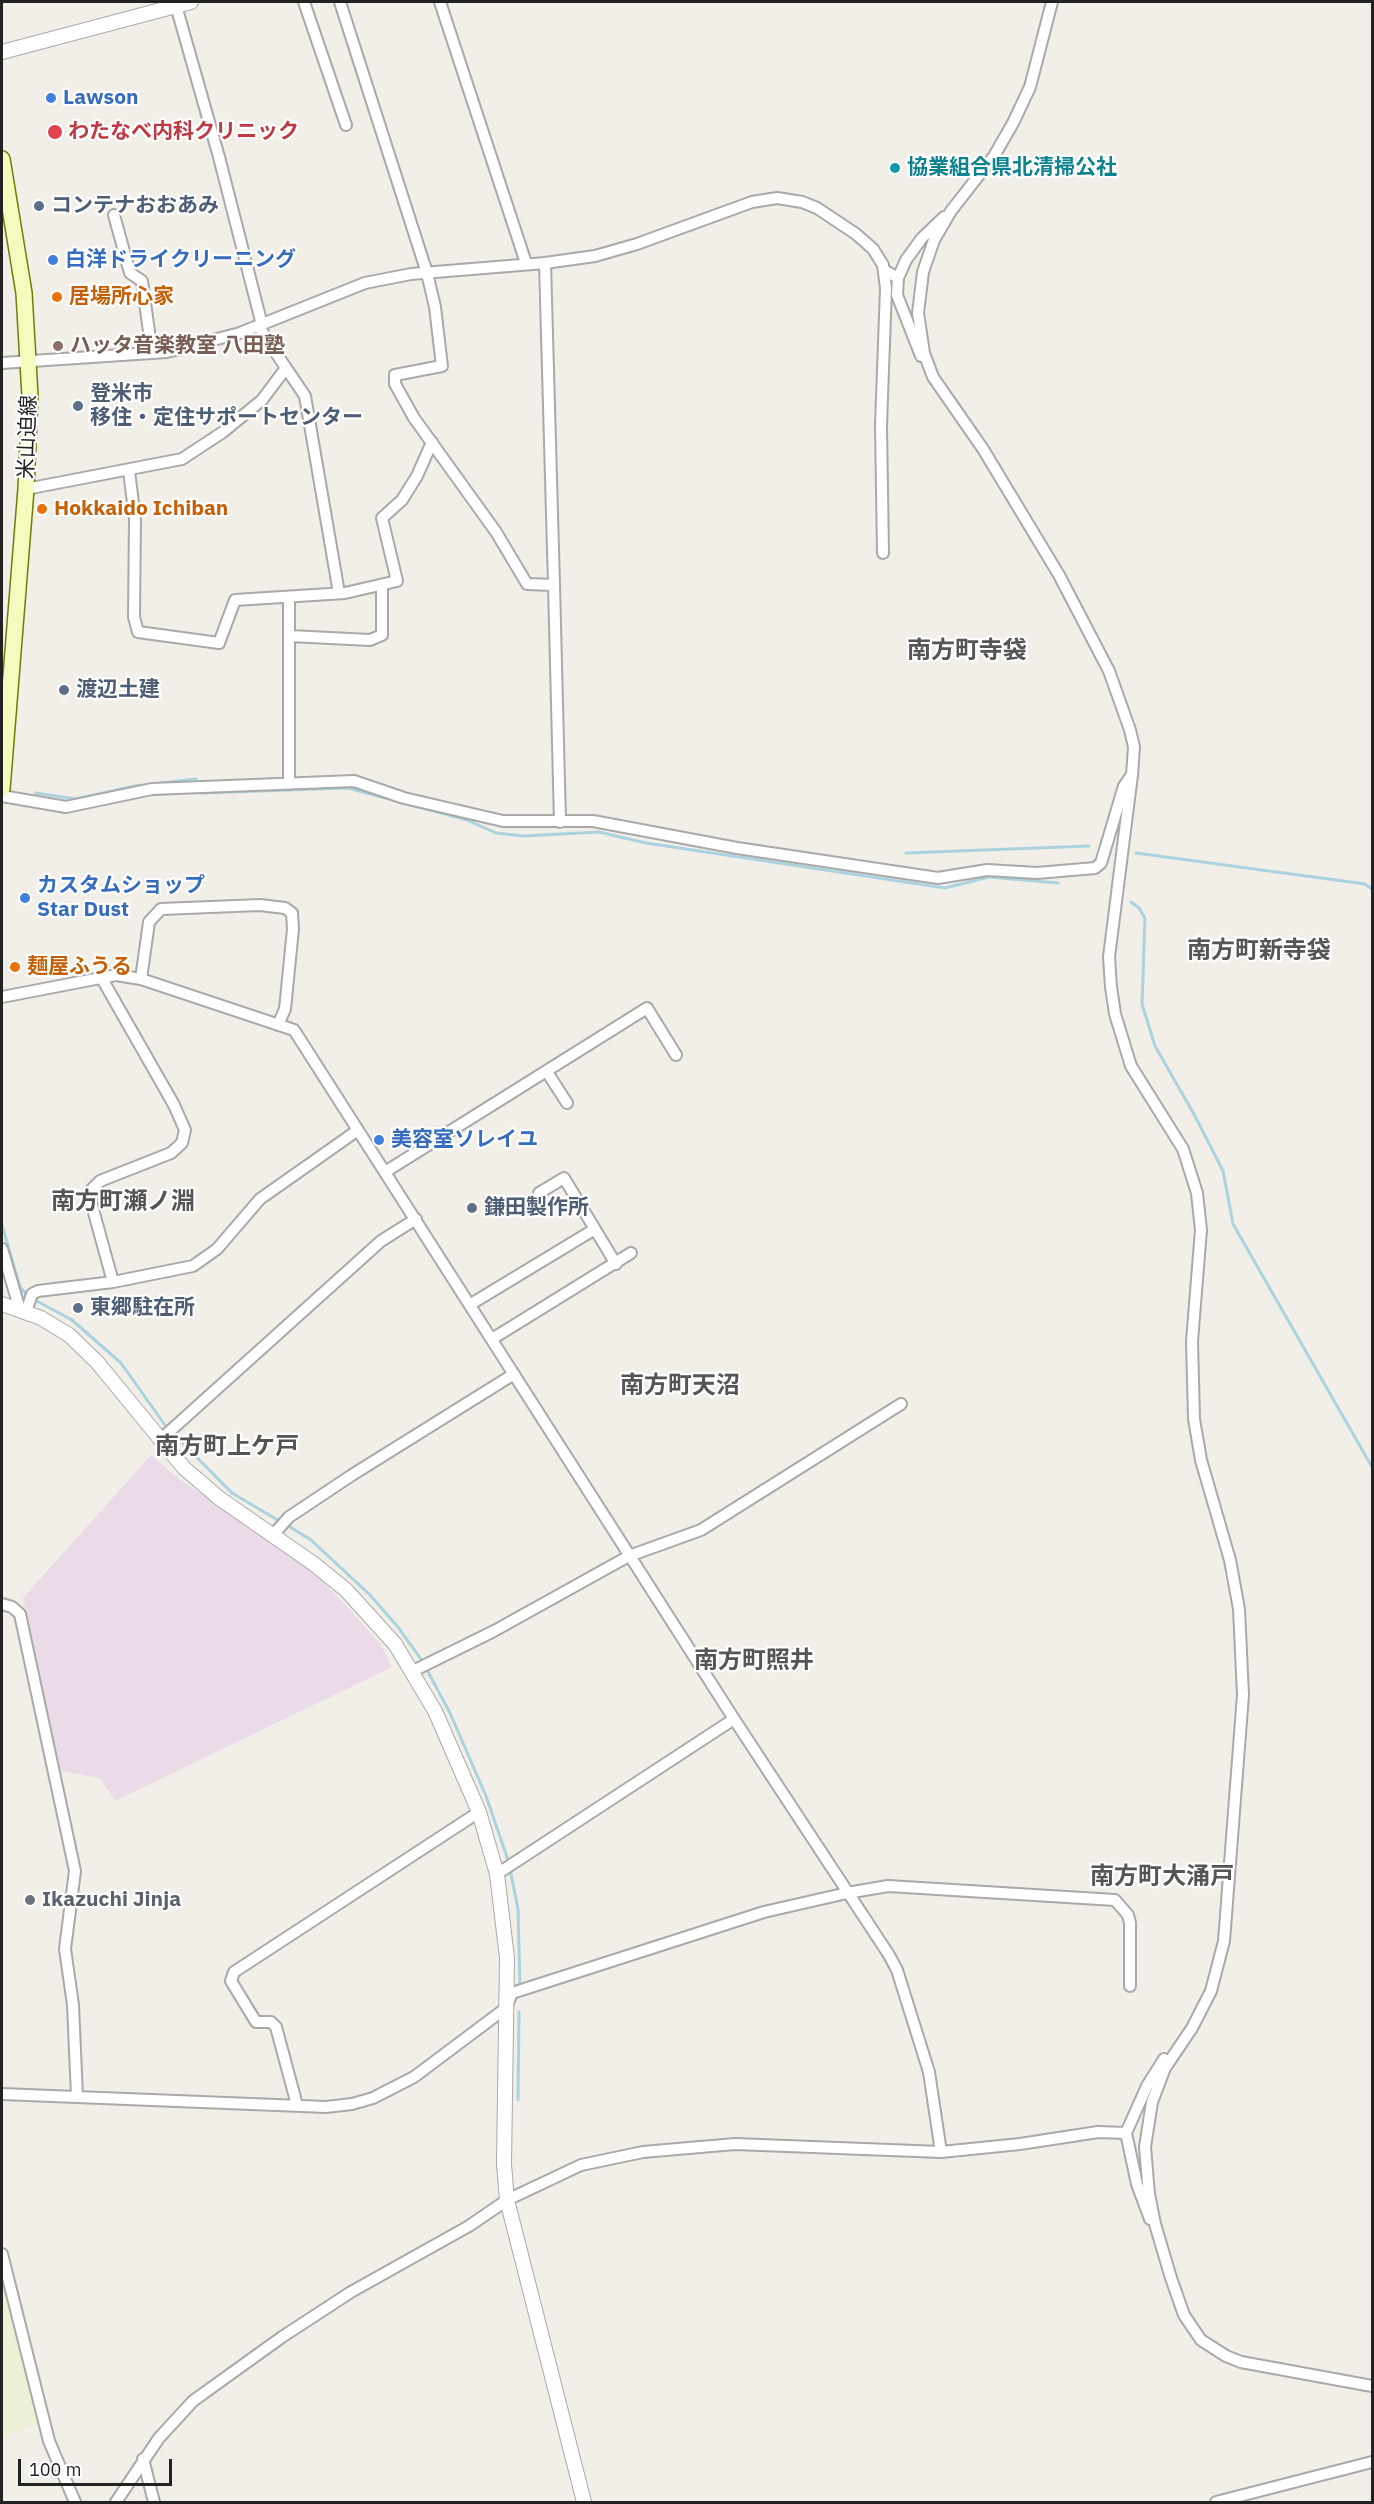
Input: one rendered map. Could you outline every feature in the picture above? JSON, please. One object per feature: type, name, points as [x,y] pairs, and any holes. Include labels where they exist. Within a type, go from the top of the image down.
[{"type":"main road","name":"米山迫線","points":[[2,159],[24,293],[30,361],[26,489],[2,789]]},
{"type":"street","points":[[2,52],[175,4],[191,2]]},
{"type":"street","points":[[304,2],[346,125]]},
{"type":"street","points":[[340,2],[428,273],[435,306],[442,366],[395,375],[395,384],[432,442],[496,532],[527,584],[554,585]]},
{"type":"street","points":[[440,2],[526,263]]},
{"type":"street","points":[[933,377],[920,334],[919,294],[922,272],[934,240],[951,211],[994,156],[1013,123],[1030,87],[1052,2]]},
{"type":"street","points":[[175,4],[219,157],[261,326],[305,396],[339,593]]},
{"type":"street","points":[[2,363],[167,352],[261,326],[339,291],[365,283],[428,273],[545,263],[595,256],[637,244],[752,202],[777,198],[802,202],[817,208],[856,234],[873,249],[884,270],[886,288],[881,424],[883,553]]},
{"type":"street","points":[[951,211],[922,238],[906,260],[898,278],[897,295],[908,327],[933,377],[983,449],[1037,537],[1109,671],[1130,730],[1134,747],[1132,775],[1109,957],[1111,987],[1118,1025],[1131,1065],[1183,1149],[1197,1193],[1201,1230],[1192,1341],[1194,1419],[1201,1460],[1230,1560],[1242,1649],[1243,1695],[1224,1941],[1211,1991],[1157,2085],[1147,2125],[1146,2166],[1155,2224],[1184,2315],[1191,2329],[1207,2344],[1241,2362],[1372,2386]]},
{"type":"street","points":[[114,215],[130,273],[142,281],[152,353]]},
{"type":"street","points":[[545,263],[560,822]]},
{"type":"street","points":[[884,270],[898,278]]},
{"type":"street","points":[[26,489],[182,459],[223,432],[262,400],[286,368]]},
{"type":"street","points":[[129,471],[135,519],[134,617],[138,633],[219,643],[235,600],[339,593],[398,581],[382,518],[402,500],[417,476],[432,442]]},
{"type":"street","points":[[290,636],[370,640],[381,635],[382,586]]},
{"type":"street","points":[[289,598],[289,783]]},
{"type":"street","points":[[2,796],[66,807],[152,789],[354,781],[405,798],[503,821],[593,821],[737,848],[938,878],[987,870],[1037,873],[1089,871],[1101,863],[1124,786],[1132,775]]},
{"type":"street","points":[[141,979],[149,922],[161,909],[260,905],[285,908],[292,913],[293,929],[285,1009],[278,1025]]},
{"type":"street","points":[[2,997],[117,975],[141,979],[294,1030],[471,1304],[629,1556],[897,1970],[929,2072],[941,2152]]},
{"type":"street","points":[[101,977],[174,1105],[183,1124],[185,1137],[171,1153],[100,1181],[91,1190],[91,1202],[113,1282]]},
{"type":"street","points":[[385,1172],[647,1008],[676,1055]]},
{"type":"street","points":[[547,1072],[567,1103]]},
{"type":"street","points":[[2,1304],[27,1304],[56,1288],[113,1282],[193,1266],[217,1249],[260,1199],[358,1130]]},
{"type":"street","points":[[539,1193],[564,1178],[616,1264]]},
{"type":"street","points":[[167,1433],[381,1241],[416,1219]]},
{"type":"street","points":[[471,1304],[595,1229]]},
{"type":"street","points":[[2,1250],[27,1304],[82,1346],[167,1433],[199,1481],[280,1527],[421,1667],[435,1711],[505,1868],[504,2164],[507,2200],[584,2502]]},
{"type":"street","points":[[492,1339],[631,1253]]},
{"type":"street","points":[[280,1527],[352,1475],[514,1374]]},
{"type":"street","points":[[421,1667],[572,1589],[629,1556],[700,1530],[901,1404]]},
{"type":"street","points":[[2,1604],[12,1607],[20,1614],[75,1871],[65,1949],[74,2005],[77,2096]]},
{"type":"street","points":[[505,1868],[734,1719]]},
{"type":"street","points":[[297,2105],[276,2027],[271,2022],[256,2022],[231,1981],[234,1972],[479,1812]]},
{"type":"street","points":[[2,2094],[326,2107],[374,2098],[414,2077],[506,2007],[512,1994],[764,1912],[888,1886],[1115,1900],[1128,1915],[1130,1923],[1130,1986]]},
{"type":"street","points":[[1155,2224],[1146,2214],[1126,2133],[1157,2068],[1179,2046]]},
{"type":"street","points":[[116,2502],[143,2459],[176,2416],[193,2400],[273,2343],[351,2292],[469,2226],[507,2200],[581,2165],[664,2150],[735,2144],[941,2152],[1020,2144],[1098,2132],[1126,2133]]},
{"type":"street","points":[[2,2254],[49,2441],[75,2502]]},
{"type":"street","points":[[143,2459],[154,2502]]},
{"type":"street","points":[[1216,2502],[1372,2462]]},
{"type":"shaded area","points":[[151,1455],[178,1478],[315,1572],[380,1643],[392,1667],[115,1801],[100,1778],[60,1771],[48,1725],[23,1598]]},
{"type":"green space","points":[[2,2277],[39,2424],[2,2436]]},
{"type":"waterway","points":[[36,793],[75,799],[135,786],[196,779]]},
{"type":"waterway","points":[[200,793],[348,788],[467,820],[496,833],[523,836],[599,832],[646,843],[945,888],[989,877],[1058,883]]},
{"type":"waterway","points":[[906,853],[1089,846]]},
{"type":"waterway","points":[[1136,853],[1365,884],[1372,889]]},
{"type":"waterway","points":[[1131,902],[1139,908],[1145,918],[1142,1004],[1155,1046],[1223,1171],[1233,1224],[1372,1467]]},
{"type":"waterway","points":[[2,1225],[20,1287],[27,1295]]},
{"type":"waterway","points":[[33,1299],[72,1320],[121,1363],[165,1425],[232,1493],[281,1522]]},
{"type":"waterway","points":[[287,1525],[311,1540],[370,1595],[398,1627],[423,1662]]},
{"type":"waterway","points":[[426,1668],[450,1713],[486,1796],[509,1863]]},
{"type":"waterway","points":[[510,1869],[518,1909],[520,1987]]},
{"type":"waterway","points":[[518,2100],[519,2012]]},
{"type":"place","name":"Lawson","points":[[51,98]]},
{"type":"place","name":"わたなべ内科クリニック","points":[[55,132]]},
{"type":"place","name":"協業組合県北清掃公社","points":[[895,168]]},
{"type":"place","name":"コンテナおおあみ","points":[[39,206]]},
{"type":"place","name":"白洋ドライクリーニング","points":[[53,260]]},
{"type":"place","name":"居場所心家","points":[[57,297]]},
{"type":"place","name":"ハッタ音楽教室 八田塾","points":[[58,346]]},
{"type":"place","name":"登米市 移住・定住サポートセンター","points":[[78,406]]},
{"type":"place","name":"Hokkaido Ichiban","points":[[42,509]]},
{"type":"place","name":"渡辺土建","points":[[64,690]]},
{"type":"place","name":"カスタムショップ Star Dust","points":[[25,898]]},
{"type":"place","name":"麺屋ふうる","points":[[15,967]]},
{"type":"place","name":"美容室ソレイユ","points":[[379,1140]]},
{"type":"place","name":"鎌田製作所","points":[[472,1208]]},
{"type":"place","name":"東郷駐在所","points":[[78,1308]]},
{"type":"place","name":"Ikazuchi Jinja","points":[[30,1900]]},
{"type":"district","name":"南方町寺袋","points":[[967,651]]},
{"type":"district","name":"南方町新寺袋","points":[[1259,951]]},
{"type":"district","name":"南方町瀬ノ淵","points":[[123,1202]]},
{"type":"district","name":"南方町天沼","points":[[680,1386]]},
{"type":"district","name":"南方町上ケ戸","points":[[227,1447]]},
{"type":"district","name":"南方町照井","points":[[754,1661]]},
{"type":"district","name":"南方町大涌戸","points":[[1162,1877]]}]
